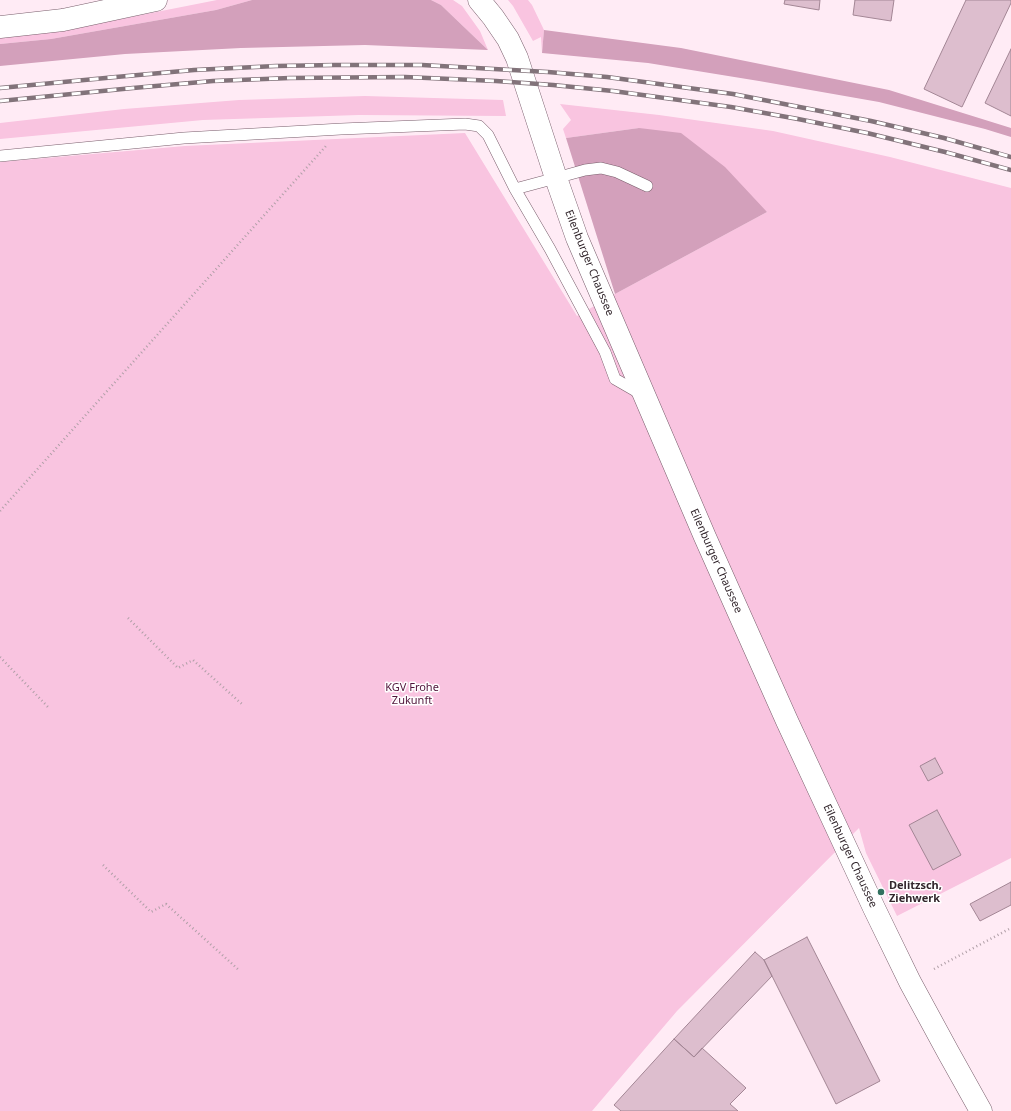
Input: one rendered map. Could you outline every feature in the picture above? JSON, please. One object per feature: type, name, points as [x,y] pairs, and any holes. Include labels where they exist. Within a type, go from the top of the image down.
[{"type":"street","points":[[0,27],[63,20],[156,0]]},
{"type":"street","name":"Eilenburger Chaussee","points":[[478,0],[493,17],[508,39],[517,58],[577,238],[705,537],[788,721],[874,908],[910,982],[981,1111]]},
{"type":"lane","points":[[0,156],[184,138],[341,129],[465,124],[479,126],[488,135],[515,189],[550,249],[605,352],[615,379],[644,395]]},
{"type":"lane","points":[[515,189],[585,170],[601,168],[617,172],[647,186]]},
{"type":"path","points":[[0,511],[341,129]]},
{"type":"path","points":[[128,618],[178,668],[193,660],[243,706]]},
{"type":"path","points":[[0,657],[48,707]]},
{"type":"path","points":[[103,865],[151,912],[166,904],[240,971]]},
{"type":"path","points":[[934,969],[1011,928]]},
{"type":"green space","points":[[217,0],[252,0],[216,10],[51,39],[0,44],[0,37],[60,31]]},
{"type":"green space","points":[[431,0],[453,0],[462,6],[480,31],[488,50],[441,5]]},
{"type":"green space","points":[[508,0],[528,0],[532,5],[544,30],[542,53],[541,37],[533,41]]},
{"type":"green space","points":[[365,96],[503,100],[506,116],[359,115],[203,120],[0,139],[0,123],[124,109],[239,100]]},
{"type":"green space","name":"KGV Frohe Zukunft","points":[[560,104],[659,115],[773,131],[890,157],[1011,188],[1011,858],[897,916],[866,853],[859,828],[677,1011],[592,1111],[0,1111],[0,162],[185,146],[465,133],[577,316],[767,212],[639,128],[566,138],[563,129],[571,120]]},
{"type":"shaded area","points":[[252,0],[431,0],[441,5],[488,50],[365,45],[241,48],[125,54],[0,66],[0,44],[51,39],[216,10]]},
{"type":"shaded area","points":[[544,30],[681,48],[889,90],[1011,128],[1011,137],[879,102],[648,63],[542,53]]},
{"type":"shaded area","points":[[639,128],[681,133],[725,167],[767,212],[615,294],[566,138]]},
{"type":"building","points":[[785,0],[820,0],[819,10],[784,4]]},
{"type":"building","points":[[855,0],[894,0],[891,21],[853,15]]},
{"type":"building","points":[[966,0],[1011,0],[1011,3],[962,107],[924,89]]},
{"type":"building","points":[[1011,49],[1011,116],[985,103]]},
{"type":"building","points":[[935,758],[943,773],[928,781],[920,766]]},
{"type":"building","points":[[937,810],[961,855],[933,870],[909,825]]},
{"type":"building","points":[[1011,882],[1011,905],[980,921],[970,904]]},
{"type":"building","points":[[807,937],[880,1081],[836,1104],[764,960]]},
{"type":"building","points":[[755,952],[764,960],[772,976],[694,1057],[674,1039]]},
{"type":"building","points":[[674,1039],[694,1057],[702,1048],[746,1088],[730,1104],[738,1111],[621,1111],[614,1105]]},
{"type":"railway","points":[[0,88],[194,70],[276,66],[422,65],[548,72],[607,77],[733,94],[871,121],[944,138],[1011,157]]},
{"type":"railway","points":[[0,101],[213,81],[290,78],[405,77],[496,81],[613,91],[731,107],[867,133],[1011,170]]},
{"type":"place","name":"Delitzsch, Ziehwerk","points":[[881,892]]}]
